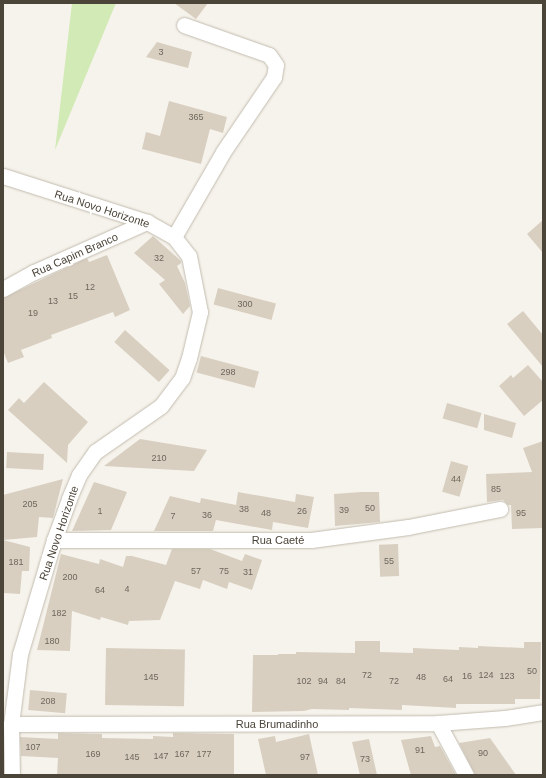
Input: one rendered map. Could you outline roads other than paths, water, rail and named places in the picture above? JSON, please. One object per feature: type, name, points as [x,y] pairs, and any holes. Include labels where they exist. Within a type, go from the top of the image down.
[{"type":"street","points":[[174,237],[223,152],[274,77],[276,65],[269,55],[184,25]]},
{"type":"street","name":"Rua Novo Horizonte","points":[[3,176],[147,222],[174,237],[189,256],[200,312],[189,358],[182,378],[162,406],[95,452],[79,475],[54,540],[20,654],[11,724],[12,775]]},
{"type":"street","name":"Rua Capim Branco","points":[[3,289],[34,272],[147,222]]},
{"type":"street","name":"Rua Caeté","points":[[54,540],[311,540],[408,527],[500,509]]},
{"type":"street","name":"Rua Brumadinho","points":[[11,724],[438,723],[505,718],[543,712]]},
{"type":"street","points":[[438,723],[466,775]]}]
